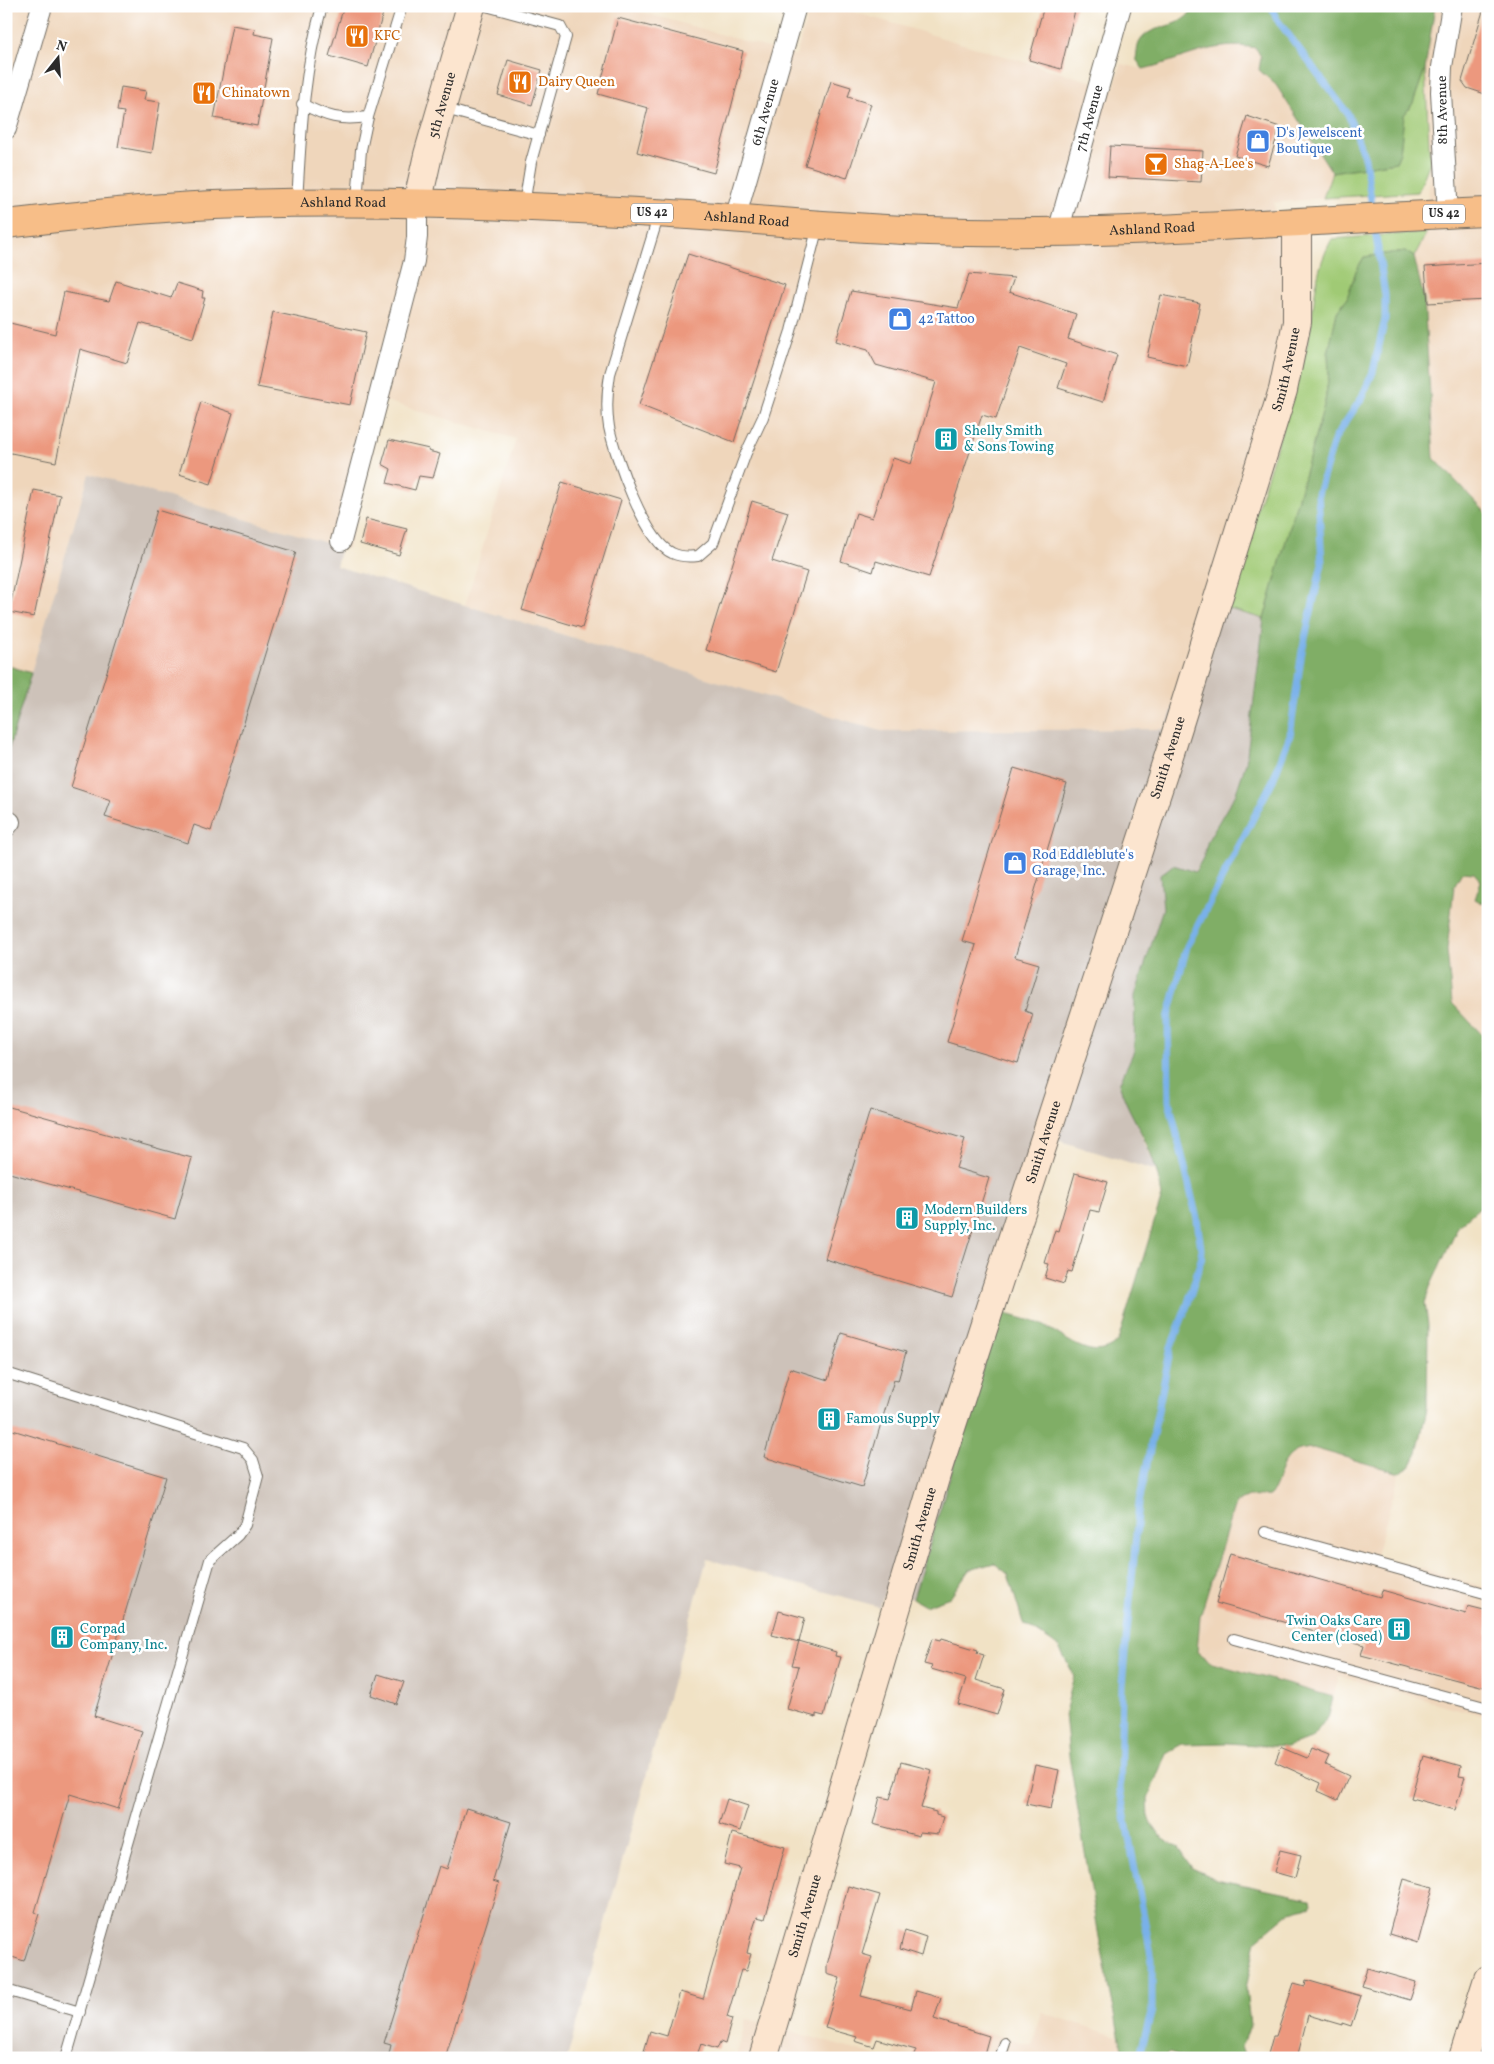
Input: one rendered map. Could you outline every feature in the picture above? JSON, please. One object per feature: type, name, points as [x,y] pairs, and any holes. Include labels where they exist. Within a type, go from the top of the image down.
[{"type":"main road","name":"Ashland Road","points":[[6,224],[139,210],[216,205],[297,204],[524,206],[926,231],[1058,232],[1297,224],[1488,212]]},
{"type":"street","points":[[6,129],[42,6]]},
{"type":"street","name":"5th Avenue","points":[[418,204],[441,108],[471,6]]},
{"type":"street","name":"6th Avenue","points":[[735,219],[796,6]]},
{"type":"street","name":"7th Avenue","points":[[1058,232],[1121,6]]},
{"type":"street","name":"8th Avenue","points":[[1448,214],[1441,92],[1452,6]]},
{"type":"street","points":[[341,541],[414,261],[418,204]]},
{"type":"street","name":"Smith Avenue","points":[[763,2058],[938,1468],[1173,744],[1284,390],[1297,322],[1297,224]]},
{"type":"street","points":[[1463,2058],[1488,1979]]},
{"type":"lane","points":[[297,204],[302,104],[313,39],[321,9],[329,6]]},
{"type":"lane","points":[[397,6],[397,21]]},
{"type":"lane","points":[[356,204],[361,150],[368,117],[402,6]]},
{"type":"lane","points":[[486,6],[560,26],[566,37],[528,177],[524,206]]},
{"type":"lane","points":[[302,104],[335,119],[350,120],[368,117]]},
{"type":"lane","points":[[441,108],[539,135]]},
{"type":"lane","points":[[659,213],[610,374],[606,396],[609,427],[622,471],[649,529],[671,553],[686,557],[698,556],[713,543],[746,453],[763,417],[791,331],[818,225]]},
{"type":"lane","points":[[6,1373],[243,1448],[252,1460],[258,1476],[245,1525],[238,1535],[210,1560],[66,2058]]},
{"type":"lane","points":[[1265,1532],[1488,1594]]},
{"type":"lane","points":[[1234,1639],[1473,1706],[1488,1708]]},
{"type":"lane","points":[[6,1990],[80,2012]]},
{"type":"lane","points":[[1000,2058],[1005,2043]]},
{"type":"shaded area","points":[[6,6],[621,6],[796,56],[810,6],[833,6],[1114,88],[1121,64],[1143,69],[1210,48],[1237,44],[1257,48],[1261,57],[1259,70],[1276,85],[1332,172],[1323,198],[1274,203],[1288,306],[1272,390],[1166,729],[881,731],[465,605],[516,439],[385,401],[348,549],[89,474],[31,673],[6,665]]},
{"type":"shaded area","points":[[1435,6],[1488,6],[1488,515],[1434,458],[1424,299],[1414,257],[1427,232],[1430,162],[1425,69]]},
{"type":"shaded area","points":[[89,474],[341,547],[336,566],[881,731],[1166,729],[1205,602],[1264,619],[1246,763],[1236,793],[1208,839],[1203,858],[1194,872],[1173,865],[1160,875],[1163,908],[1135,996],[1134,1051],[1119,1084],[1157,1171],[1057,1140],[1000,1312],[913,1599],[885,1590],[880,1607],[707,1559],[567,2058],[6,2058],[6,758]]},
{"type":"shaded area","points":[[1462,872],[1474,873],[1481,881],[1477,888],[1485,905],[1488,904],[1488,1041],[1452,1003],[1447,950],[1454,886]]},
{"type":"shaded area","points":[[1313,1448],[1400,1473],[1376,1555],[1488,1588],[1488,1717],[1339,1676],[1333,1697],[1212,1663],[1197,1652],[1200,1617],[1235,1503],[1248,1497],[1270,1496],[1282,1464],[1299,1449]]},
{"type":"shaded area","points":[[906,2009],[1032,2045],[1041,2012],[1119,2037],[1124,2058],[893,2058]]},
{"type":"shaded area","points":[[746,2018],[882,2058],[736,2058]]},
{"type":"green space","points":[[1194,6],[1435,6],[1425,69],[1413,103],[1404,115],[1400,153],[1396,162],[1332,172],[1276,85],[1259,70],[1261,57],[1256,48],[1240,46],[1212,49],[1143,69],[1136,59],[1138,45],[1144,36],[1158,28],[1182,20]]},
{"type":"green space","points":[[1425,69],[1430,162],[1418,192],[1323,198],[1332,172],[1396,162],[1400,153],[1404,115],[1413,103]]},
{"type":"green space","points":[[1427,232],[1414,257],[1405,251],[1364,257],[1356,271],[1347,298],[1337,312],[1328,354],[1329,373],[1325,402],[1264,619],[1226,608],[1302,366],[1310,330],[1319,271],[1326,250],[1332,239]]},
{"type":"green space","points":[[1405,251],[1414,257],[1424,299],[1434,458],[1488,515],[1488,904],[1486,905],[1475,899],[1481,881],[1474,873],[1462,872],[1454,886],[1447,950],[1452,1003],[1488,1041],[1488,1200],[1459,1225],[1430,1287],[1425,1303],[1428,1325],[1427,1408],[1417,1453],[1410,1467],[1400,1473],[1313,1448],[1302,1449],[1288,1458],[1270,1496],[1248,1497],[1235,1503],[1200,1617],[1197,1652],[1212,1663],[1333,1697],[1329,1715],[1311,1739],[1286,1747],[1227,1743],[1182,1744],[1166,1753],[1148,1798],[1149,1820],[1159,1835],[1179,1848],[1192,1868],[1216,1879],[1310,1899],[1311,1903],[1309,1906],[1291,1911],[1256,1940],[1246,1989],[1250,2025],[1242,2047],[1246,2058],[1189,2058],[1169,2052],[1162,2058],[1124,2058],[1099,1937],[1069,1756],[1065,1713],[1074,1675],[1058,1646],[1023,1623],[1008,1574],[994,1563],[969,1570],[950,1597],[925,1606],[913,1599],[1000,1312],[1038,1323],[1067,1340],[1088,1349],[1098,1351],[1108,1348],[1118,1341],[1162,1196],[1150,1153],[1119,1084],[1134,1051],[1135,996],[1163,908],[1160,875],[1173,865],[1195,872],[1203,858],[1208,840],[1236,793],[1246,763],[1264,619],[1325,402],[1329,373],[1328,354],[1337,312],[1347,298],[1356,271],[1364,257]]},
{"type":"green space","points":[[6,665],[31,673],[6,758]]},
{"type":"building","name":"KFC","points":[[344,6],[385,6],[368,67],[329,56]]},
{"type":"building","points":[[1044,6],[1076,6],[1061,69],[1029,60]]},
{"type":"building","points":[[1483,11],[1488,11],[1488,95],[1467,88],[1462,81]]},
{"type":"building","points":[[618,18],[743,51],[739,69],[741,70],[714,173],[637,152],[648,108],[598,94]]},
{"type":"building","points":[[232,25],[255,29],[254,34],[273,38],[257,126],[214,118]]},
{"type":"building","name":"Dairy Queen","points":[[508,60],[542,70],[532,105],[498,95]]},
{"type":"building","points":[[831,81],[851,87],[848,97],[871,104],[847,178],[805,165]]},
{"type":"building","points":[[121,87],[146,91],[144,100],[160,102],[152,153],[118,147],[124,112],[117,111]]},
{"type":"building","name":"D's Jewelscent Boutique","points":[[1247,116],[1280,127],[1268,166],[1235,156]]},
{"type":"building","name":"Shag-A-Lee's","points":[[1110,146],[1203,151],[1201,182],[1108,177]]},
{"type":"building","points":[[688,254],[785,285],[734,442],[639,405]]},
{"type":"building","points":[[1488,263],[1488,300],[1428,303],[1425,267]]},
{"type":"building","name":"Shelly Smith & Sons Towing","points":[[969,274],[1014,278],[1009,292],[1076,314],[1068,339],[1117,355],[1103,402],[1058,388],[1066,364],[1020,348],[996,419],[982,415],[929,577],[876,561],[873,572],[841,561],[856,513],[872,518],[893,458],[911,464],[936,382],[876,365],[868,350],[836,341],[851,291],[958,308]]},
{"type":"building","points":[[116,281],[171,298],[177,283],[203,291],[202,298],[205,298],[193,338],[140,323],[127,363],[80,349],[56,462],[6,452],[6,322],[55,334],[64,292],[109,301]]},
{"type":"building","points":[[1161,295],[1200,303],[1187,366],[1147,357]]},
{"type":"building","points":[[273,312],[366,332],[350,405],[257,387]]},
{"type":"building","points":[[201,402],[233,413],[211,484],[179,474]]},
{"type":"building","points":[[389,440],[429,449],[428,451],[440,454],[433,478],[419,476],[415,490],[387,483],[391,469],[382,464]]},
{"type":"building","points":[[562,482],[621,500],[582,628],[522,610]]},
{"type":"building","points":[[34,490],[60,495],[34,617],[9,612]]},
{"type":"building","points":[[752,501],[788,512],[772,561],[807,572],[776,672],[706,650]]},
{"type":"building","points":[[157,510],[296,552],[211,831],[194,825],[188,843],[105,817],[111,800],[71,787]]},
{"type":"building","points":[[366,519],[407,529],[399,555],[360,544]]},
{"type":"building","name":"Rod Eddleblute's Garage, Inc.","points":[[1014,768],[1067,784],[1015,957],[1039,964],[1025,1011],[1033,1014],[1018,1063],[947,1042],[976,945],[962,941]]},
{"type":"building","points":[[6,1106],[192,1158],[175,1219],[6,1172]]},
{"type":"building","name":"Modern Builders Supply, Inc.","points":[[870,1110],[965,1139],[956,1168],[989,1178],[952,1297],[825,1259]]},
{"type":"building","points":[[1075,1173],[1108,1182],[1099,1212],[1090,1210],[1072,1272],[1068,1271],[1064,1284],[1045,1278],[1049,1264],[1045,1263],[1055,1230],[1058,1231]]},
{"type":"building","name":"Famous Supply","points":[[841,1333],[906,1352],[898,1381],[894,1380],[862,1487],[764,1457],[790,1368],[828,1380]]},
{"type":"building","name":"Corpad Company, Inc.","points":[[6,1428],[166,1477],[94,1716],[142,1731],[118,1809],[70,1794],[35,1912],[39,1914],[24,1961],[6,1955]]},
{"type":"building","name":"Twin Oaks Care Center (closed)","points":[[1230,1554],[1380,1597],[1382,1590],[1466,1614],[1468,1606],[1488,1611],[1488,1688],[1361,1655],[1364,1645],[1216,1603]]},
{"type":"building","points":[[779,1611],[805,1618],[799,1642],[772,1635]]},
{"type":"building","points":[[932,1639],[940,1641],[941,1639],[978,1650],[977,1653],[984,1655],[976,1680],[1005,1689],[997,1715],[958,1704],[966,1679],[931,1669],[932,1666],[924,1664]]},
{"type":"building","points":[[799,1641],[836,1652],[835,1656],[841,1657],[824,1716],[816,1714],[816,1717],[787,1709],[799,1666],[792,1665]]},
{"type":"building","points":[[378,1674],[404,1682],[396,1704],[371,1695]]},
{"type":"building","points":[[1281,1747],[1307,1758],[1311,1749],[1329,1756],[1325,1765],[1349,1776],[1338,1800],[1318,1791],[1321,1783],[1275,1762]]},
{"type":"building","points":[[1423,1755],[1461,1766],[1459,1776],[1465,1777],[1455,1810],[1411,1798]]},
{"type":"building","points":[[901,1762],[932,1770],[921,1808],[936,1812],[936,1815],[943,1817],[938,1834],[920,1832],[919,1836],[873,1824],[880,1797],[890,1799]]},
{"type":"building","points":[[1035,1765],[1059,1770],[1051,1809],[1026,1804]]},
{"type":"building","points":[[727,1799],[748,1806],[740,1831],[719,1824]]},
{"type":"building","points":[[466,1808],[511,1822],[493,1881],[499,1883],[445,2058],[388,2058],[391,2045],[384,2043],[439,1866],[447,1869]]},
{"type":"building","points":[[732,1833],[785,1847],[765,1919],[757,1917],[751,1935],[747,1953],[751,1954],[746,1971],[741,1970],[727,2017],[732,2019],[725,2044],[720,2042],[717,2049],[701,2044],[696,2058],[642,2058],[650,2031],[667,2036],[680,1992],[703,1999],[740,1868],[724,1864]]},
{"type":"building","points":[[1280,1850],[1301,1855],[1295,1878],[1274,1872]]},
{"type":"building","points":[[1404,1879],[1433,1887],[1418,1943],[1389,1934]]},
{"type":"building","points":[[848,1886],[880,1895],[862,1954],[872,1957],[861,1996],[911,2009],[916,1991],[941,1998],[934,2019],[989,2036],[983,2058],[913,2058],[916,2050],[877,2039],[874,2047],[855,2041],[857,2037],[825,2028],[840,1978],[827,1974],[827,1965]]},
{"type":"building","points":[[905,1930],[926,1937],[921,1956],[900,1949]]},
{"type":"building","points":[[1367,1968],[1416,1982],[1410,2000],[1361,1986]]},
{"type":"building","points":[[1306,1980],[1361,1996],[1351,2026],[1308,2015],[1297,2058],[1267,2058],[1273,2036],[1276,2036],[1294,1983],[1305,1986]]},
{"type":"waterway","points":[[1272,6],[1276,18],[1348,114],[1365,159],[1373,213]]},
{"type":"waterway","points":[[1139,2058],[1152,2010],[1152,1960],[1120,1790],[1122,1685],[1139,1503],[1171,1347],[1188,1303],[1202,1256],[1197,1219],[1169,1101],[1168,1019],[1187,946],[1273,780],[1290,735],[1302,651],[1322,564],[1318,494],[1335,438],[1361,399],[1373,372],[1385,319],[1385,295],[1374,223]]},
{"type":"place","name":"KFC","points":[[357,36]]},
{"type":"place","name":"Dairy Queen","points":[[520,82]]},
{"type":"place","name":"Chinatown","points":[[204,93]]},
{"type":"place","name":"D's Jewelscent Boutique","points":[[1258,141]]},
{"type":"place","name":"Shag-A-Lee's","points":[[1156,164]]},
{"type":"place","name":"42 Tattoo","points":[[900,319]]},
{"type":"place","name":"Shelly Smith & Sons Towing","points":[[946,439]]},
{"type":"place","name":"Rod Eddleblute's Garage, Inc.","points":[[1015,863]]},
{"type":"place","name":"Modern Builders Supply, Inc.","points":[[907,1218]]},
{"type":"place","name":"Famous Supply","points":[[829,1419]]},
{"type":"place","name":"Twin Oaks Care Center (closed)","points":[[1399,1629]]},
{"type":"place","name":"Corpad Company, Inc.","points":[[62,1637]]}]
